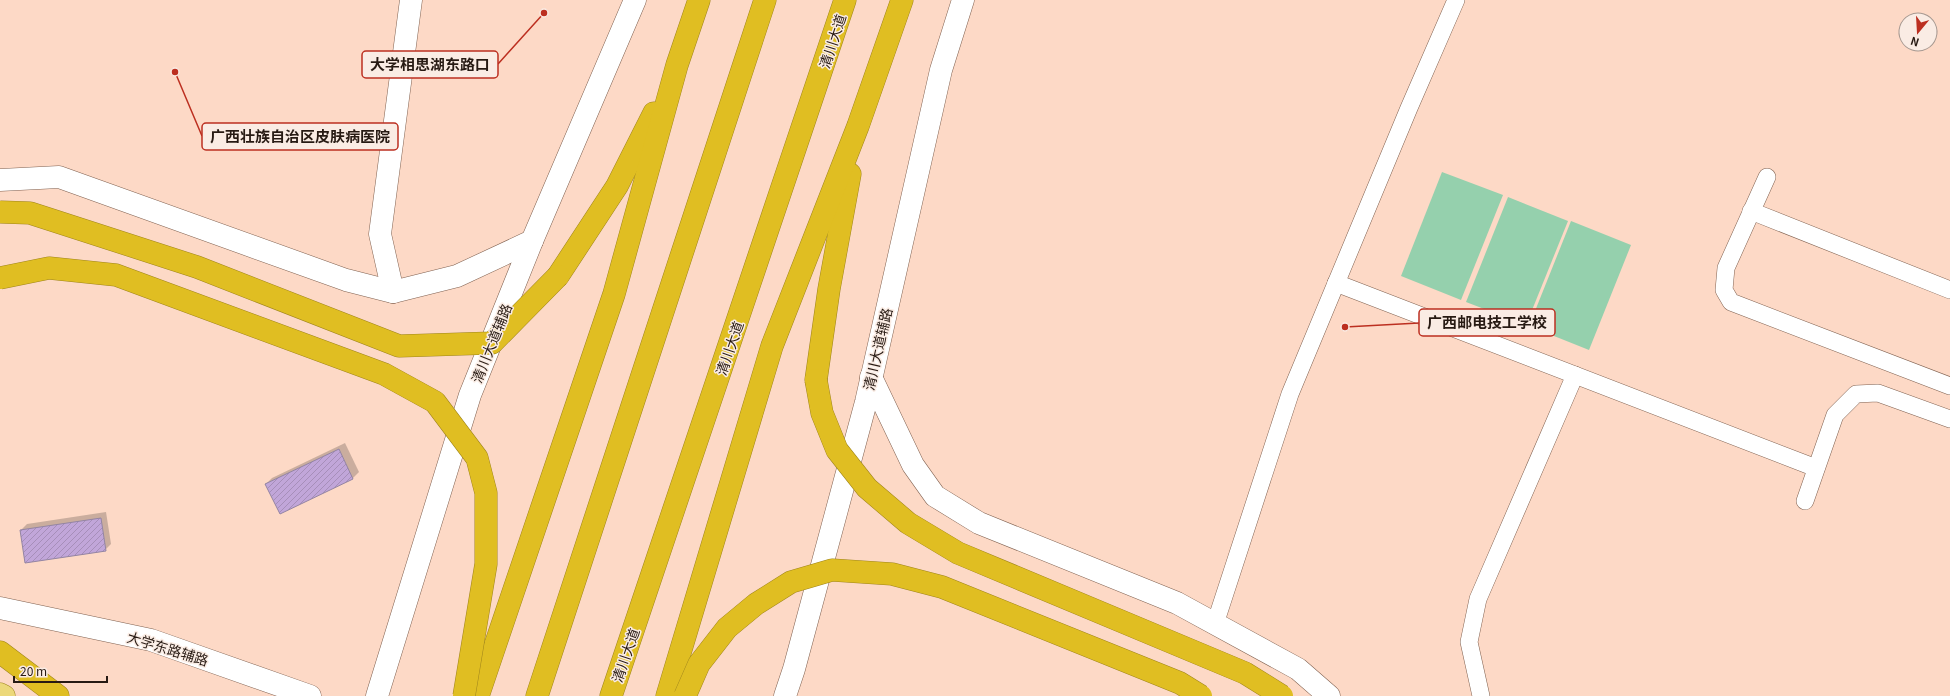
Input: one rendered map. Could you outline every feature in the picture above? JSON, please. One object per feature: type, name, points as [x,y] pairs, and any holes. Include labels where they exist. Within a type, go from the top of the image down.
[{"type":"highway","points":[[478,696],[614,294],[677,65],[699,0]]},
{"type":"highway","points":[[537,696],[765,0]]},
{"type":"highway","name":"清川大道","points":[[611,696],[734,334],[845,0]]},
{"type":"highway","points":[[667,696],[772,346],[858,126],[902,0]]},
{"type":"highway","points":[[0,212],[30,213],[197,267],[399,346],[492,343],[558,276],[617,186],[677,65]]},
{"type":"highway","points":[[858,126],[829,289],[816,380],[822,413],[837,450],[867,488],[908,523],[958,553],[1244,673],[1282,696]]},
{"type":"highway","points":[[0,278],[49,268],[116,275],[384,374],[435,402],[477,458],[486,493],[486,564],[464,696]]},
{"type":"highway","points":[[685,696],[699,664],[727,628],[756,604],[791,582],[832,570],[892,574],[942,587],[1180,683],[1201,696]]},
{"type":"highway","points":[[0,652],[58,696]]},
{"type":"main road","points":[[393,292],[380,234],[411,0]]},
{"type":"main road","name":"清川大道辅路","points":[[377,696],[470,395],[532,241],[635,0]]},
{"type":"main road","name":"清川大道辅路","points":[[785,696],[796,661],[871,377],[941,70],[963,0]]},
{"type":"main road","points":[[0,180],[59,177],[346,280],[393,292],[457,276],[532,241]]},
{"type":"main road","points":[[871,377],[913,465],[935,496],[979,523],[1177,603],[1298,669],[1329,696]]},
{"type":"main road","name":"大学东路辅路","points":[[0,608],[151,640],[310,696]]},
{"type":"main road","points":[[0,694],[4,696]]},
{"type":"lane","points":[[1215,624],[1290,394],[1409,108],[1456,0]]},
{"type":"lane","points":[[1767,178],[1726,268],[1724,290],[1731,302],[1950,386]]},
{"type":"lane","points":[[1751,211],[1950,290]]},
{"type":"lane","points":[[1336,283],[1816,468]]},
{"type":"lane","points":[[1481,696],[1469,642],[1478,599],[1575,375]]},
{"type":"lane","points":[[1805,501],[1834,415],[1856,394],[1878,393],[1950,419]]},
{"type":"green space","points":[[1442,172],[1503,195],[1461,300],[1401,276]]},
{"type":"green space","points":[[1508,197],[1568,221],[1526,325],[1466,302]]},
{"type":"green space","points":[[1571,221],[1631,245],[1589,350],[1529,326]]},
{"type":"building","points":[[339,449],[353,479],[280,514],[265,484]]},
{"type":"building","points":[[101,518],[106,551],[25,563],[20,530]]},
{"type":"place","name":"大学相思湖东路口","points":[[544,13]]},
{"type":"place","name":"广西壮族自治区皮肤病医院","points":[[175,72]]},
{"type":"place","name":"广西邮电技工学校","points":[[1345,327]]}]
